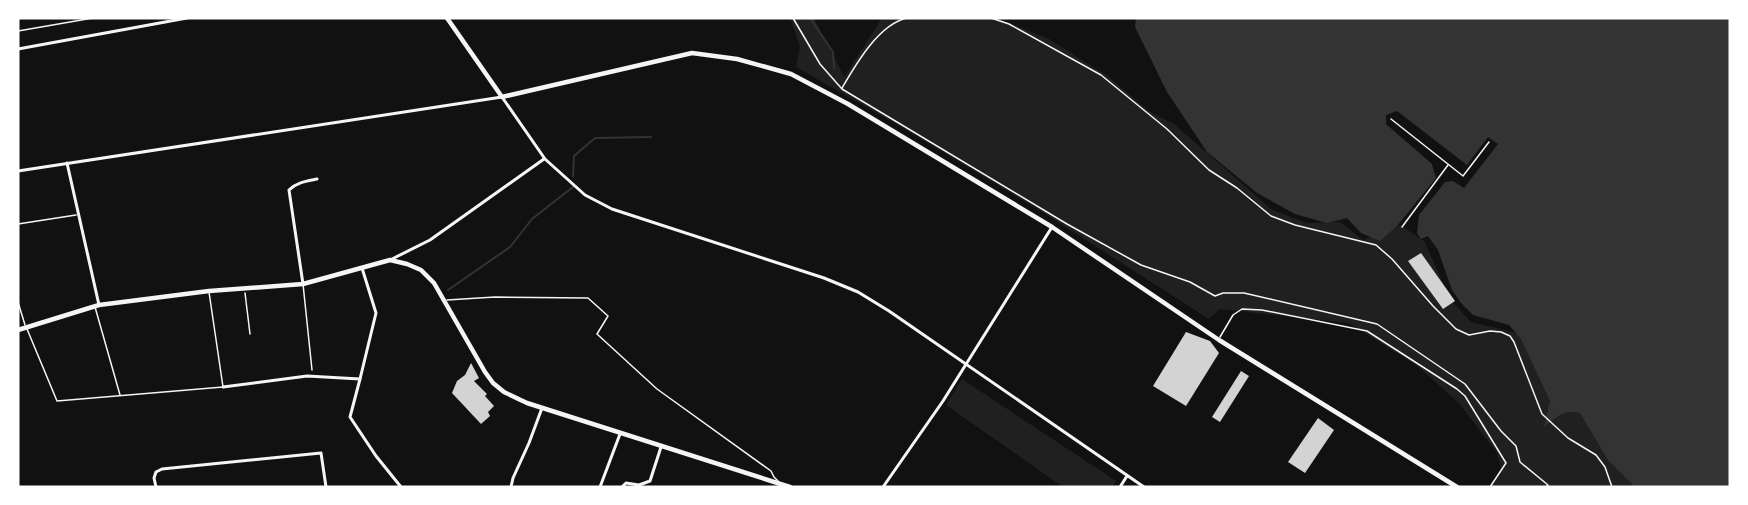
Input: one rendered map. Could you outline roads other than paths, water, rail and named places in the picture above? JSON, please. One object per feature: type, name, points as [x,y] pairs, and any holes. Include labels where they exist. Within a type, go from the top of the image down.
[{"type":"street","points":[[18,49],[187,18]]},
{"type":"street","points":[[447,18],[545,159],[585,195],[612,209],[824,278],[858,292],[1144,487]]},
{"type":"street","points":[[18,171],[502,97],[692,53],[737,59],[791,74],[848,104],[1052,226],[1219,340],[1457,487]]},
{"type":"street","points":[[18,330],[97,306],[209,291],[303,284],[390,260],[430,240],[545,159]]},
{"type":"street","points":[[67,163],[97,306]]},
{"type":"street","points":[[303,284],[289,190],[299,183],[317,179]]},
{"type":"street","points":[[883,487],[965,365],[1052,226]]},
{"type":"street","points":[[390,260],[403,262],[421,270],[434,283],[493,383],[504,392],[542,408],[620,434],[790,487]]},
{"type":"street","points":[[362,268],[376,313],[350,417],[376,456],[401,487]]},
{"type":"street","points":[[223,387],[308,376],[360,379]]},
{"type":"street","points":[[511,487],[542,408]]},
{"type":"street","points":[[600,487],[620,434]]},
{"type":"street","points":[[622,487],[626,483],[639,485],[650,482],[662,447]]},
{"type":"street","points":[[156,487],[154,478],[156,472],[162,469],[321,453],[326,487]]},
{"type":"street","points":[[1120,487],[1127,476]]},
{"type":"lane","points":[[18,224],[79,215]]},
{"type":"lane","points":[[303,284],[312,370]]},
{"type":"lane","points":[[18,302],[57,401],[223,387],[209,291]]},
{"type":"lane","points":[[445,300],[495,297],[588,298],[608,316],[597,334],[657,389],[771,471],[774,477],[784,485]]},
{"type":"lane","points":[[97,306],[120,396]]},
{"type":"lane","points":[[1219,340],[1233,315],[1242,309],[1262,310],[1367,331],[1438,375],[1465,396],[1506,463],[1490,487]]},
{"type":"waterway","points":[[810,18],[833,52],[834,68]]},
{"type":"waterway","points":[[573,176],[574,156],[595,138],[651,137]]},
{"type":"waterway","points":[[448,290],[510,247],[532,219],[573,187]]}]
